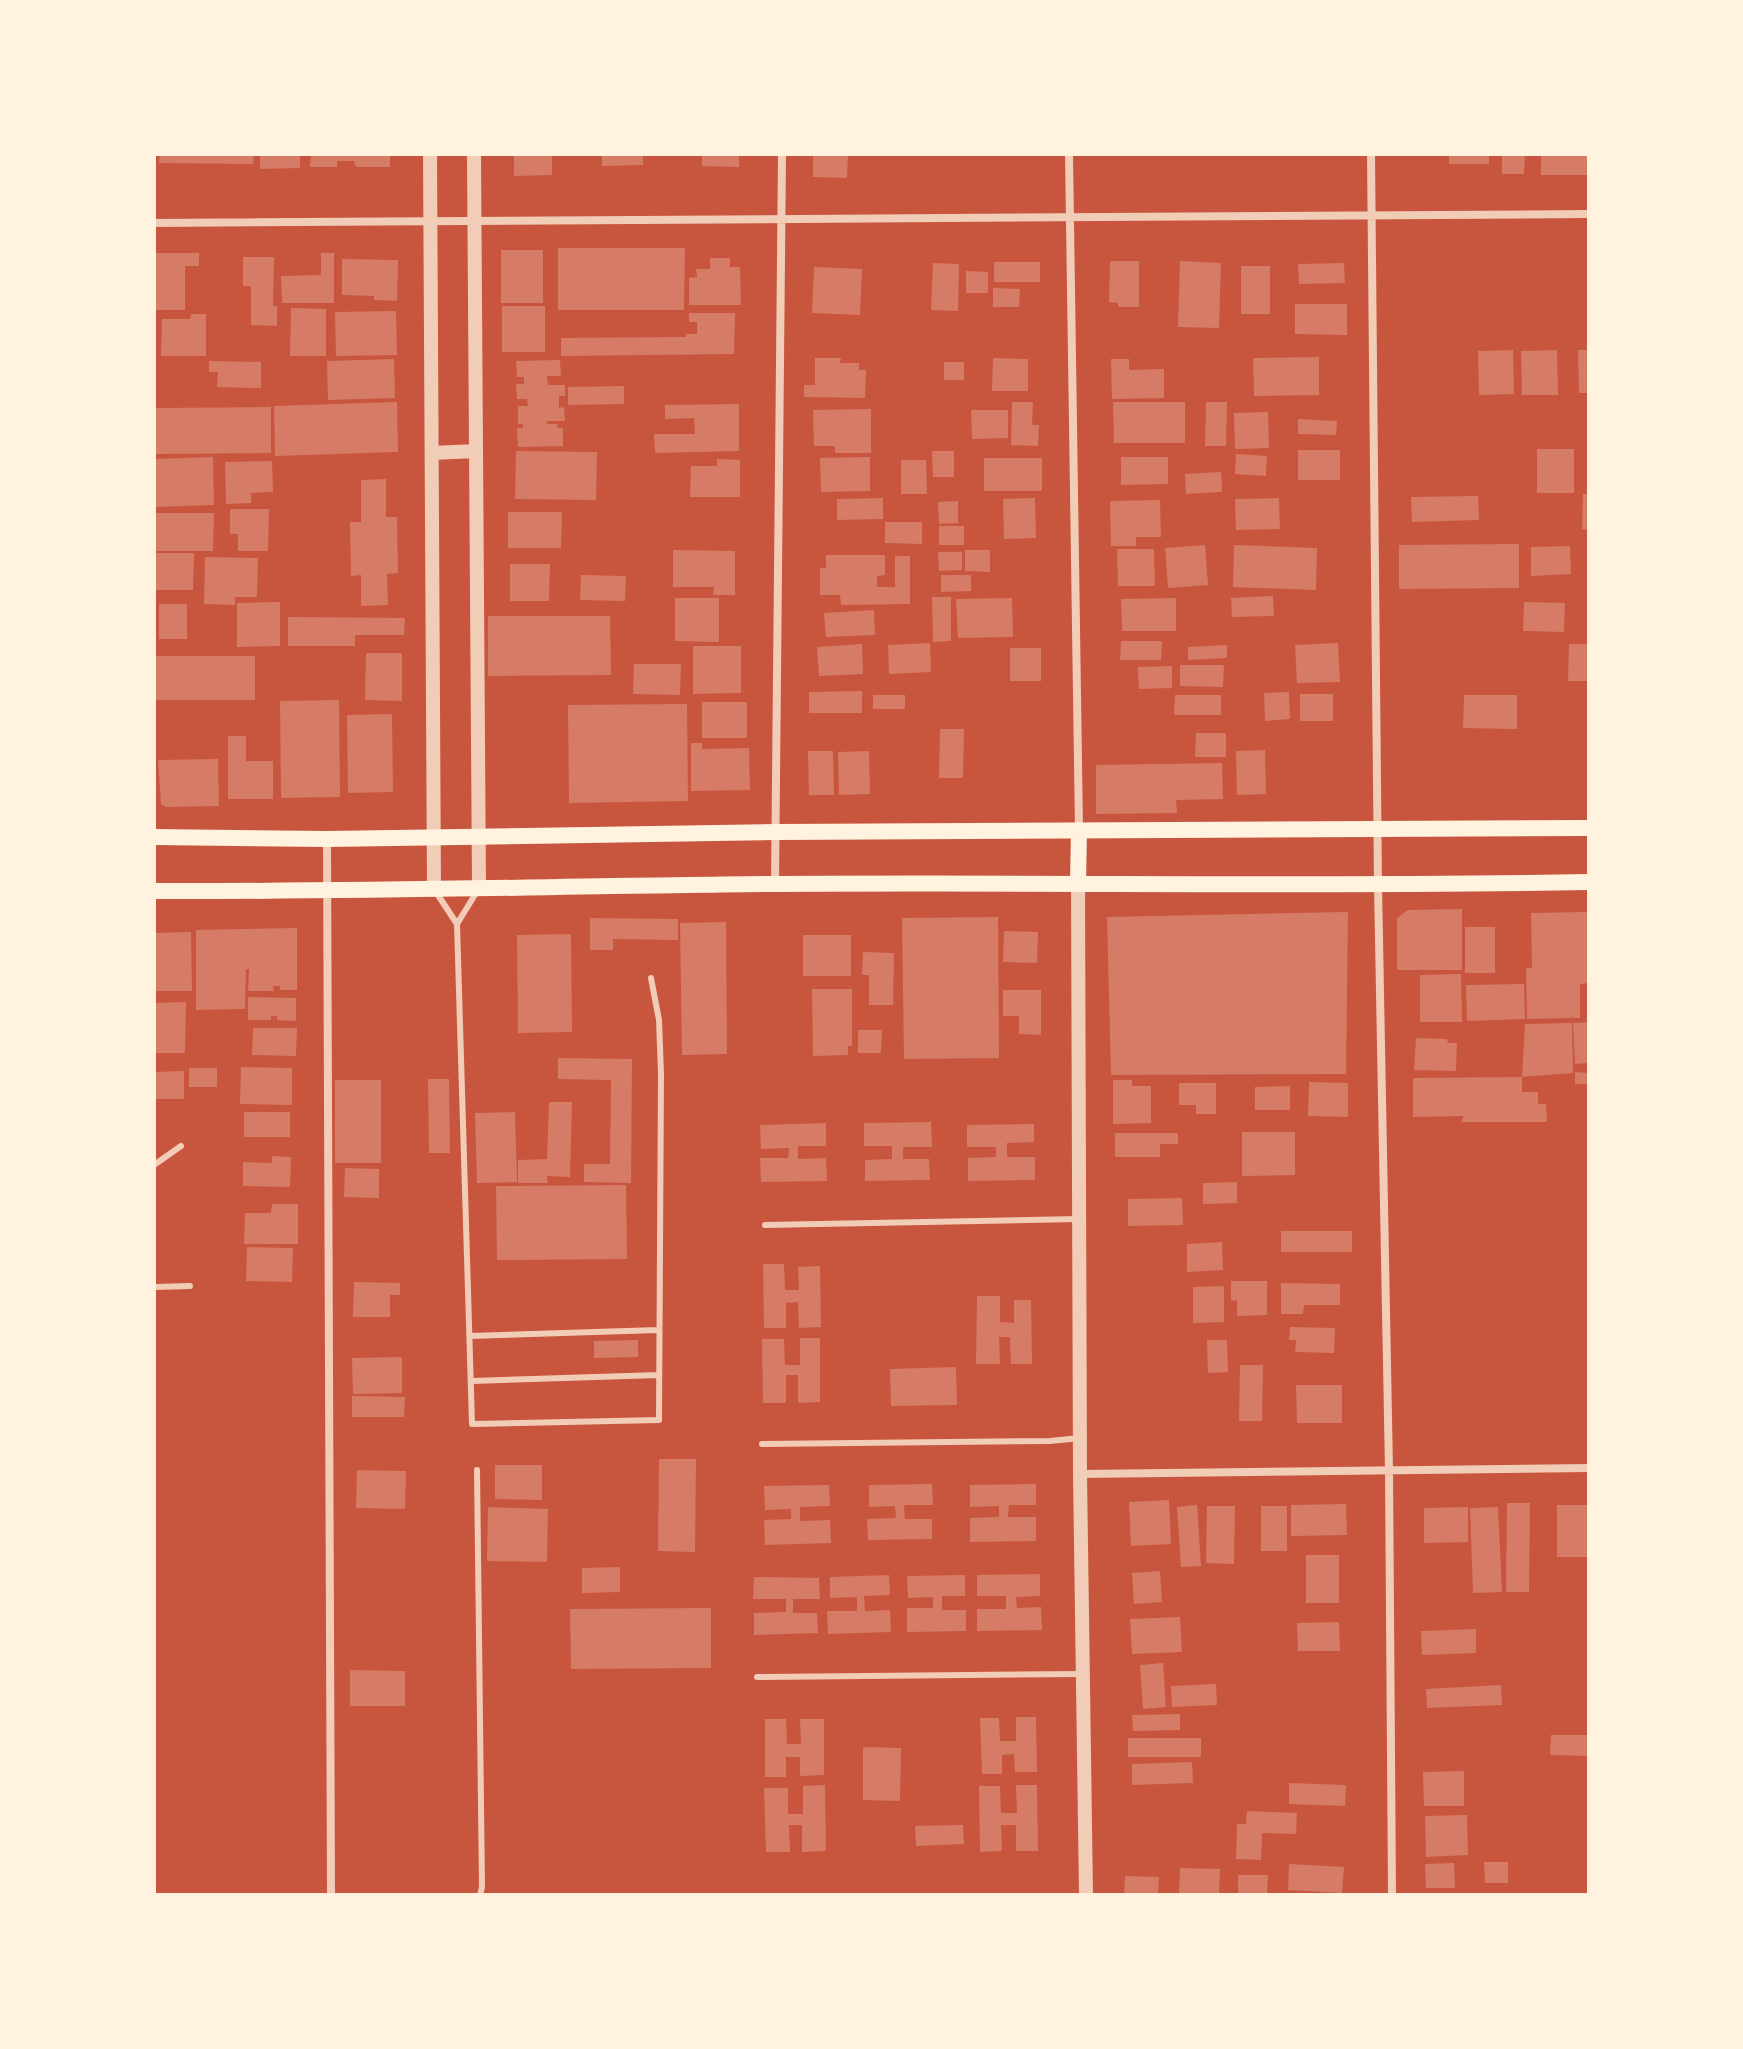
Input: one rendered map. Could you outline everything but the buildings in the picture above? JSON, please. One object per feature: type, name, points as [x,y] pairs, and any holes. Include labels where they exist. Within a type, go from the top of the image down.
[{"type":"main road","points":[[154,837],[327,839],[776,832],[1589,828]]},
{"type":"main road","points":[[1078,884],[1079,830]]},
{"type":"main road","points":[[154,891],[325,892],[775,884],[1378,886],[1589,882]]},
{"type":"street","points":[[430,154],[434,889]]},
{"type":"street","points":[[474,154],[479,888]]},
{"type":"street","points":[[775,884],[782,154]]},
{"type":"street","points":[[1069,154],[1079,830]]},
{"type":"street","points":[[1371,154],[1392,1895]]},
{"type":"street","points":[[154,223],[1589,214]]},
{"type":"street","points":[[432,453],[476,451]]},
{"type":"street","points":[[327,839],[331,1895]]},
{"type":"street","points":[[1078,884],[1080,1474],[1086,1895]]},
{"type":"street","points":[[1080,1474],[1589,1468]]},
{"type":"lane","points":[[457,924],[479,888]]},
{"type":"lane","points":[[434,889],[457,924],[472,1424],[659,1420],[661,1074],[659,1020],[651,978]]},
{"type":"lane","points":[[154,1165],[181,1146]]},
{"type":"lane","points":[[765,1225],[1081,1219]]},
{"type":"lane","points":[[154,1287],[190,1286]]},
{"type":"lane","points":[[470,1336],[658,1330]]},
{"type":"lane","points":[[472,1381],[659,1375]]},
{"type":"lane","points":[[762,1444],[1050,1441],[1080,1438]]},
{"type":"lane","points":[[477,1470],[480,1895]]},
{"type":"lane","points":[[757,1677],[1083,1674]]}]
